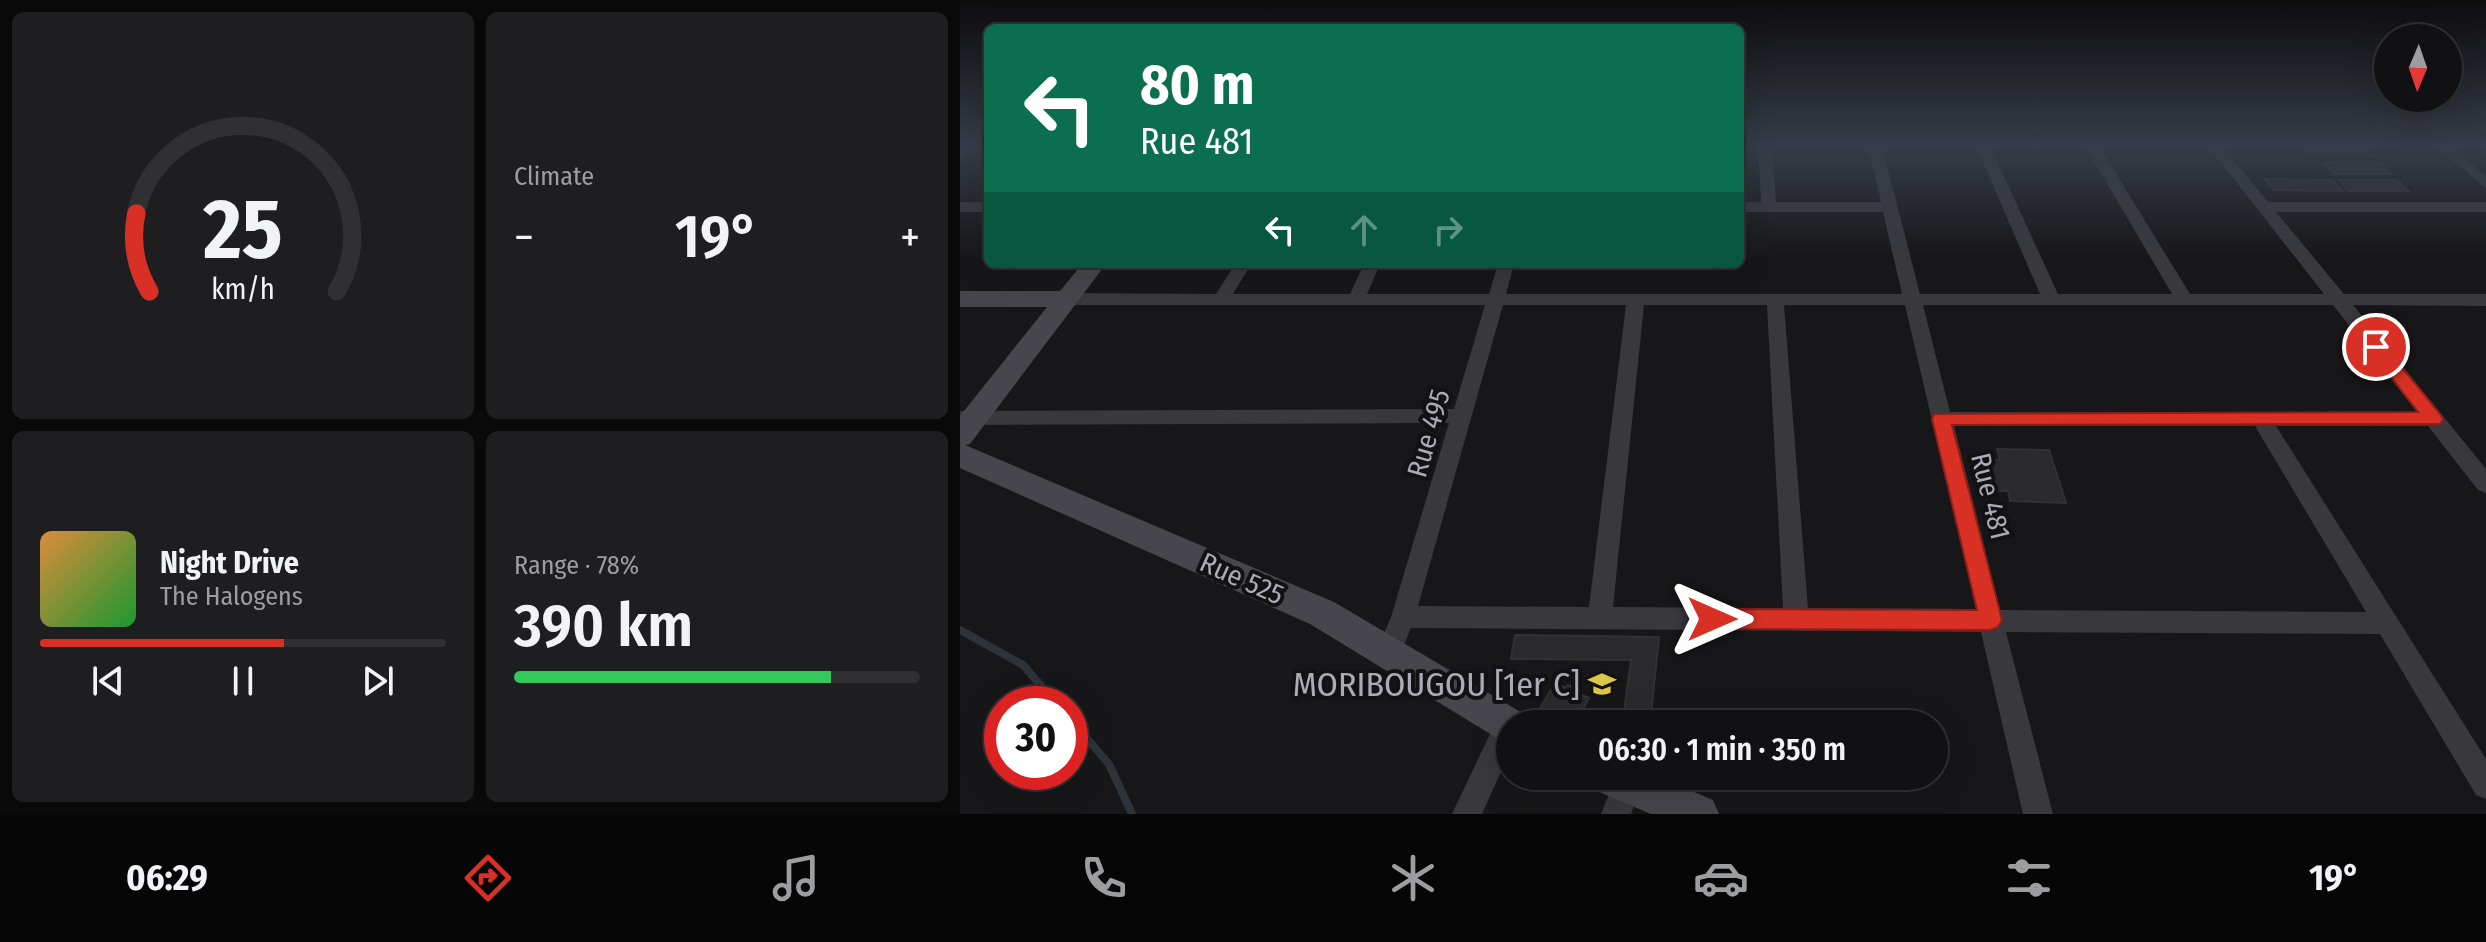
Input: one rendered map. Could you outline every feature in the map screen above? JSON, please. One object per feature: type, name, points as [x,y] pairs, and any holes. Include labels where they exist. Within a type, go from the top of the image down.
[{"type":"main road","points":[[964,424],[1091,268]]},
{"type":"main road","points":[[960,299],[1065,299]]},
{"type":"main road","name":"Rue 525","points":[[960,455],[1322,613],[1496,719]]},
{"type":"main road","points":[[1617,792],[1699,814]]},
{"type":"street","points":[[1767,184],[1769,207]]},
{"type":"street","name":"Rue 481","points":[[1884,184],[2038,814]]},
{"type":"street","points":[[2000,184],[2051,299]]},
{"type":"street","points":[[2115,184],[2184,299]]},
{"type":"street","points":[[2246,184],[2486,484]]},
{"type":"street","points":[[960,207],[984,207]]},
{"type":"street","points":[[1744,207],[1889,207]]},
{"type":"street","points":[[2264,207],[2486,207]]},
{"type":"street","points":[[1221,299],[1240,268]]},
{"type":"street","points":[[1356,299],[1370,268]]},
{"type":"street","name":"Rue 495","points":[[1389,652],[1403,617],[1505,268]]},
{"type":"street","points":[[1065,299],[2485,301]]},
{"type":"street","points":[[1600,618],[1636,299]]},
{"type":"street","points":[[1775,299],[1796,619]]},
{"type":"street","points":[[964,424],[1462,416]]},
{"type":"street","points":[[1941,419],[2434,419]]},
{"type":"street","points":[[2261,419],[2486,785]]},
{"type":"street","points":[[1403,617],[2386,623]]},
{"type":"street","points":[[1467,814],[1496,754]]},
{"type":"building","points":[[2269,184],[2337,184],[2343,191],[2274,190]]},
{"type":"building","points":[[2342,184],[2401,184],[2408,191],[2348,191]]},
{"type":"building","points":[[1997,449],[2049,450],[2066,503],[2010,501],[2008,491],[1998,491],[1990,460],[2000,460]]},
{"type":"building","points":[[1515,635],[1659,637],[1651,710],[1624,710],[1631,660],[1511,659]]},
{"type":"building","points":[[1555,683],[1575,688],[1573,691],[1589,698],[1583,709],[1539,710]]},
{"type":"waterway","points":[[960,630],[1023,665],[1041,686]]},
{"type":"waterway","points":[[1088,740],[1109,764],[1132,814]]},
{"type":"place","name":"MORIBOUGOU [1er C]","points":[[1602,684]]},
{"type":"route","points":[[1712,619],[1990,620],[1941,419],[2434,419],[2376,347]]}]
